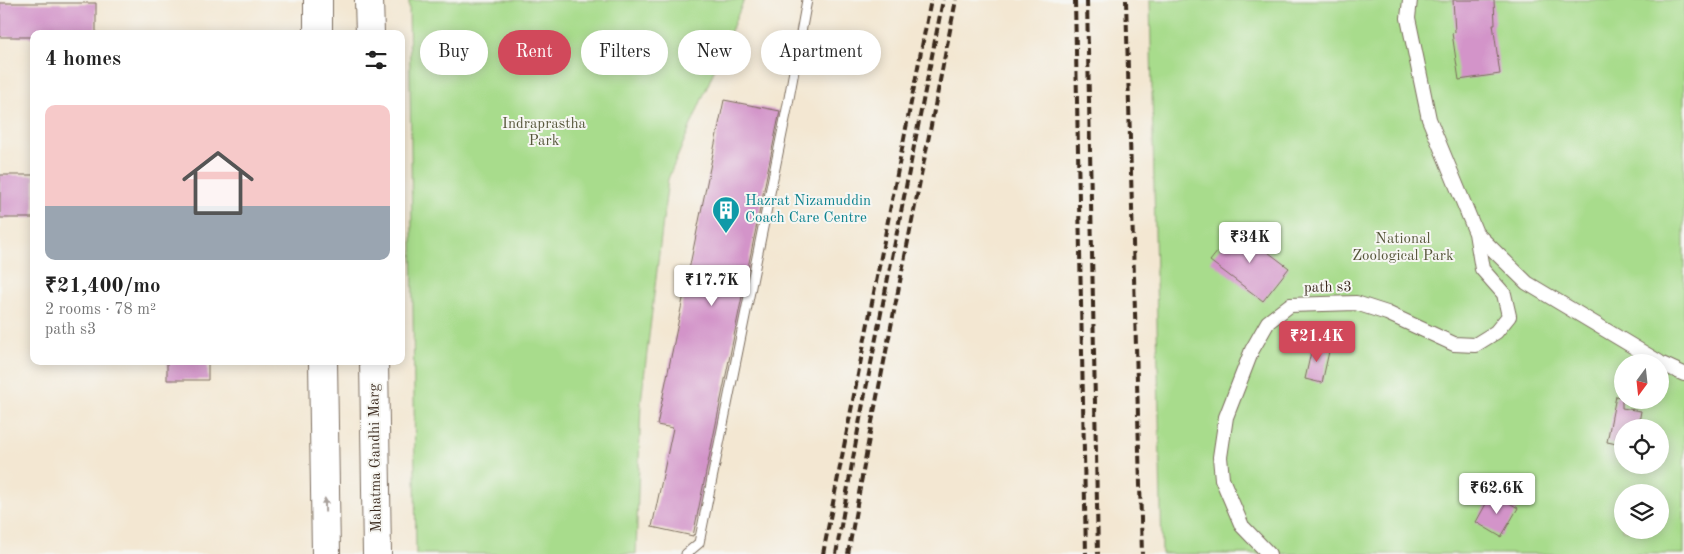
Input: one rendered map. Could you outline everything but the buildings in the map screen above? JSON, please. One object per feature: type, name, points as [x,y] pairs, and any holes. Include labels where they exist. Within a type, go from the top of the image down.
[{"type":"highway","points":[[318,0],[318,30]]},
{"type":"highway","points":[[369,0],[370,30]]},
{"type":"highway","points":[[323,365],[326,554]]},
{"type":"highway","name":"Mahatma Gandhi Marg","points":[[374,365],[377,554]]},
{"type":"street","points":[[1410,0],[1408,18],[1429,119],[1476,233],[1527,283],[1645,354]]},
{"type":"street","name":"path s3","points":[[1269,554],[1242,526],[1222,479],[1220,458],[1226,418],[1252,350],[1268,322],[1290,305],[1356,303],[1405,321],[1454,344],[1475,345],[1496,332],[1509,316],[1504,294],[1482,269],[1476,233]]},
{"type":"street","points":[[1669,367],[1684,374]]},
{"type":"lane","points":[[686,554],[699,543],[787,109],[807,0]]},
{"type":"green space","name":"Indraprastha Park","points":[[409,0],[744,0],[731,30],[678,30],[678,75],[712,75],[668,179],[641,402],[636,554],[416,554]]},
{"type":"green space","name":"National Zoological Park","points":[[1150,0],[1684,0],[1684,554],[1162,554]]},
{"type":"railway","points":[[823,554],[931,0]]},
{"type":"railway","points":[[836,554],[860,419],[943,0]]},
{"type":"railway","points":[[848,554],[872,422],[956,0]]},
{"type":"railway","points":[[1075,0],[1086,554]]},
{"type":"railway","points":[[1087,0],[1098,554]]},
{"type":"railway","points":[[1126,0],[1142,554]]},
{"type":"place","name":"Hazrat Nizamuddin Coach Care Centre","points":[[726,234]]}]
